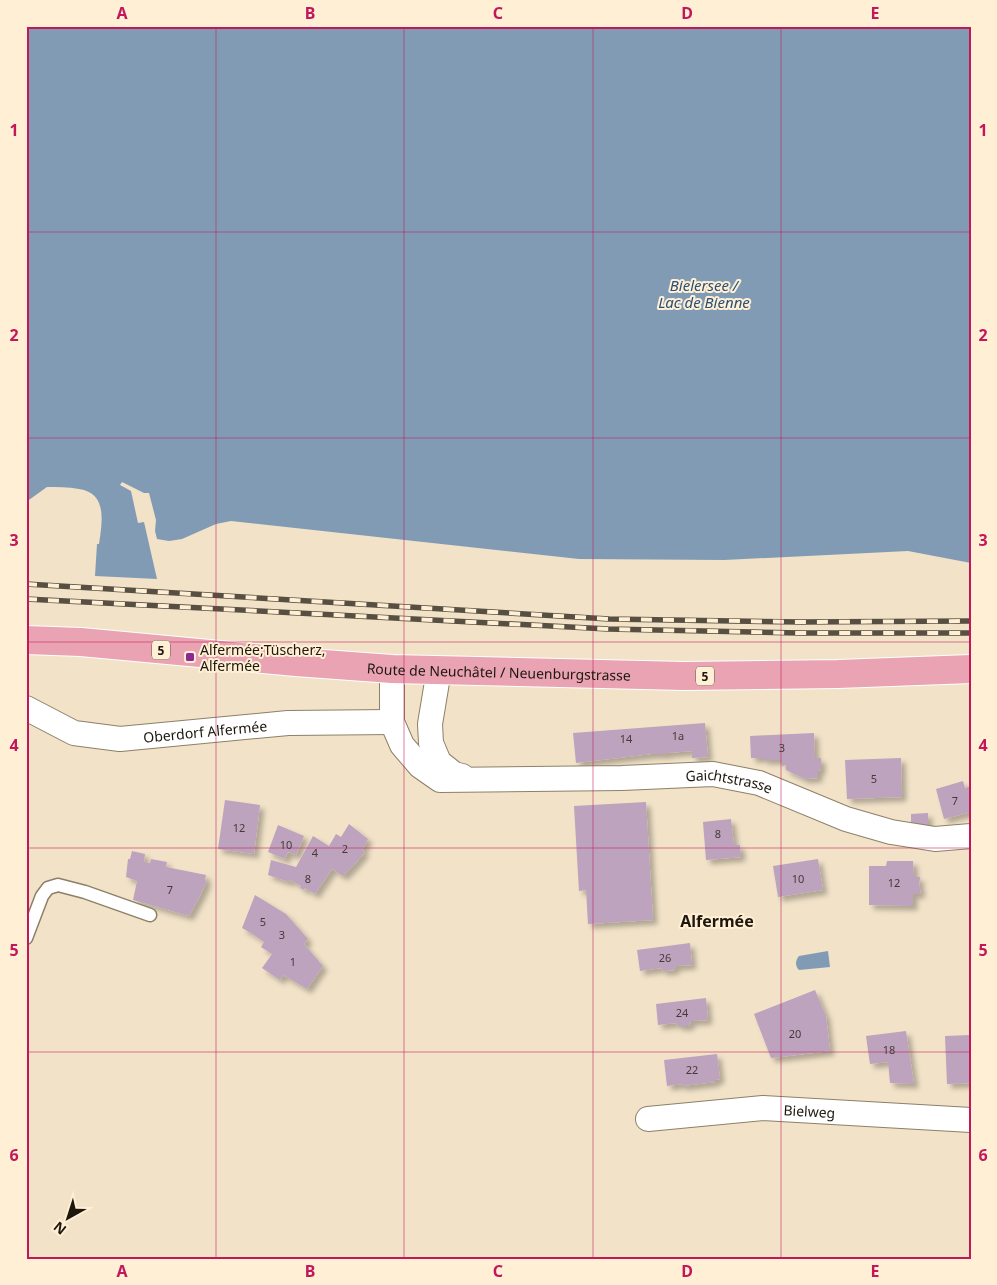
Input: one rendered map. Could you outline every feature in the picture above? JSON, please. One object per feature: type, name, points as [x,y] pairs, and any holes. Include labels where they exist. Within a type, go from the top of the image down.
[{"type":"main road","name":"Route de Neuchâtel / Neuenburgstrasse","points":[[26,640],[81,642],[392,669],[684,676],[838,674],[971,669]]},
{"type":"street","name":"Gaichtstrasse","points":[[392,669],[392,722],[402,745],[420,766],[440,780],[622,778],[713,774],[759,783],[846,819],[891,832],[936,839],[971,836]]},
{"type":"street","name":"Gaichtstrasse","points":[[440,670],[430,724],[431,743],[439,762],[454,774],[479,780]]},
{"type":"street","name":"Oberdorf Alfermée","points":[[26,708],[74,733],[120,739],[288,723],[392,722]]},
{"type":"street","name":"Bielweg","points":[[648,1119],[763,1108],[971,1120]]},
{"type":"lane","points":[[26,938],[42,896],[48,888],[58,885],[85,892],[150,915]]},
{"type":"water","name":"Bielersee / Lac de Bienne","points":[[26,26],[971,26],[971,563],[908,551],[724,560],[579,559],[231,521],[216,524],[182,539],[169,541],[157,539],[155,531],[156,520],[149,493],[144,493],[122,482],[120,485],[131,491],[138,523],[144,522],[157,579],[95,576],[97,544],[99,544],[102,518],[99,503],[95,496],[79,489],[47,487],[26,502]]},
{"type":"water","points":[[828,951],[830,967],[799,970],[796,965],[799,956]]},
{"type":"building","points":[[705,723],[708,757],[692,758],[692,751],[576,763],[573,733]]},
{"type":"building","points":[[814,733],[815,758],[821,758],[821,770],[818,771],[818,778],[805,779],[786,770],[786,765],[782,766],[782,760],[751,758],[750,736]]},
{"type":"building","points":[[901,758],[902,797],[847,799],[845,760]]},
{"type":"building","points":[[963,781],[965,788],[971,786],[971,812],[944,819],[936,789]]},
{"type":"building","points":[[225,800],[260,805],[254,854],[218,849]]},
{"type":"building","points":[[646,802],[653,920],[588,924],[586,890],[579,891],[574,806]]},
{"type":"building","points":[[928,813],[928,827],[911,827],[911,814]]},
{"type":"building","points":[[731,819],[734,845],[740,845],[741,857],[706,860],[703,822]]},
{"type":"building","points":[[349,824],[368,839],[362,850],[365,852],[343,876],[332,869],[315,894],[305,888],[304,890],[300,888],[301,886],[290,880],[289,882],[268,875],[271,860],[296,867],[313,836],[329,846],[336,834],[341,837]]},
{"type":"building","points":[[278,825],[304,836],[296,855],[288,852],[285,859],[268,852]]},
{"type":"building","points":[[132,851],[145,854],[144,862],[150,863],[151,859],[167,862],[166,867],[206,875],[205,880],[207,881],[189,916],[133,900],[137,881],[126,877],[128,859],[130,859]]},
{"type":"building","points":[[818,859],[823,890],[778,897],[773,866]]},
{"type":"building","points":[[887,861],[913,861],[914,877],[920,877],[919,887],[921,887],[920,894],[913,894],[913,906],[869,905],[869,866],[886,866]]},
{"type":"building","points":[[255,895],[286,914],[308,939],[304,944],[323,966],[307,989],[283,975],[280,980],[262,968],[272,954],[261,947],[264,942],[242,928]]},
{"type":"building","points":[[690,943],[692,965],[676,966],[674,970],[663,971],[661,968],[640,971],[637,950]]},
{"type":"building","points":[[815,990],[826,1016],[830,1051],[771,1058],[754,1014]]},
{"type":"building","points":[[706,998],[708,1020],[691,1021],[689,1026],[678,1026],[676,1023],[658,1025],[656,1004]]},
{"type":"building","points":[[906,1031],[914,1084],[890,1083],[888,1062],[870,1064],[866,1036]]},
{"type":"building","points":[[971,1035],[971,1083],[947,1084],[945,1036]]},
{"type":"building","points":[[717,1054],[720,1079],[715,1080],[715,1082],[667,1086],[664,1060]]},
{"type":"railway","points":[[26,584],[609,619],[801,622],[971,621]]},
{"type":"railway","points":[[26,599],[608,629],[800,633],[971,633]]},
{"type":"place","name":"Alfermée;Tüscherz, Alfermée","points":[[190,657]]},
{"type":"district","name":"Alfermée","points":[[717,921]]}]
